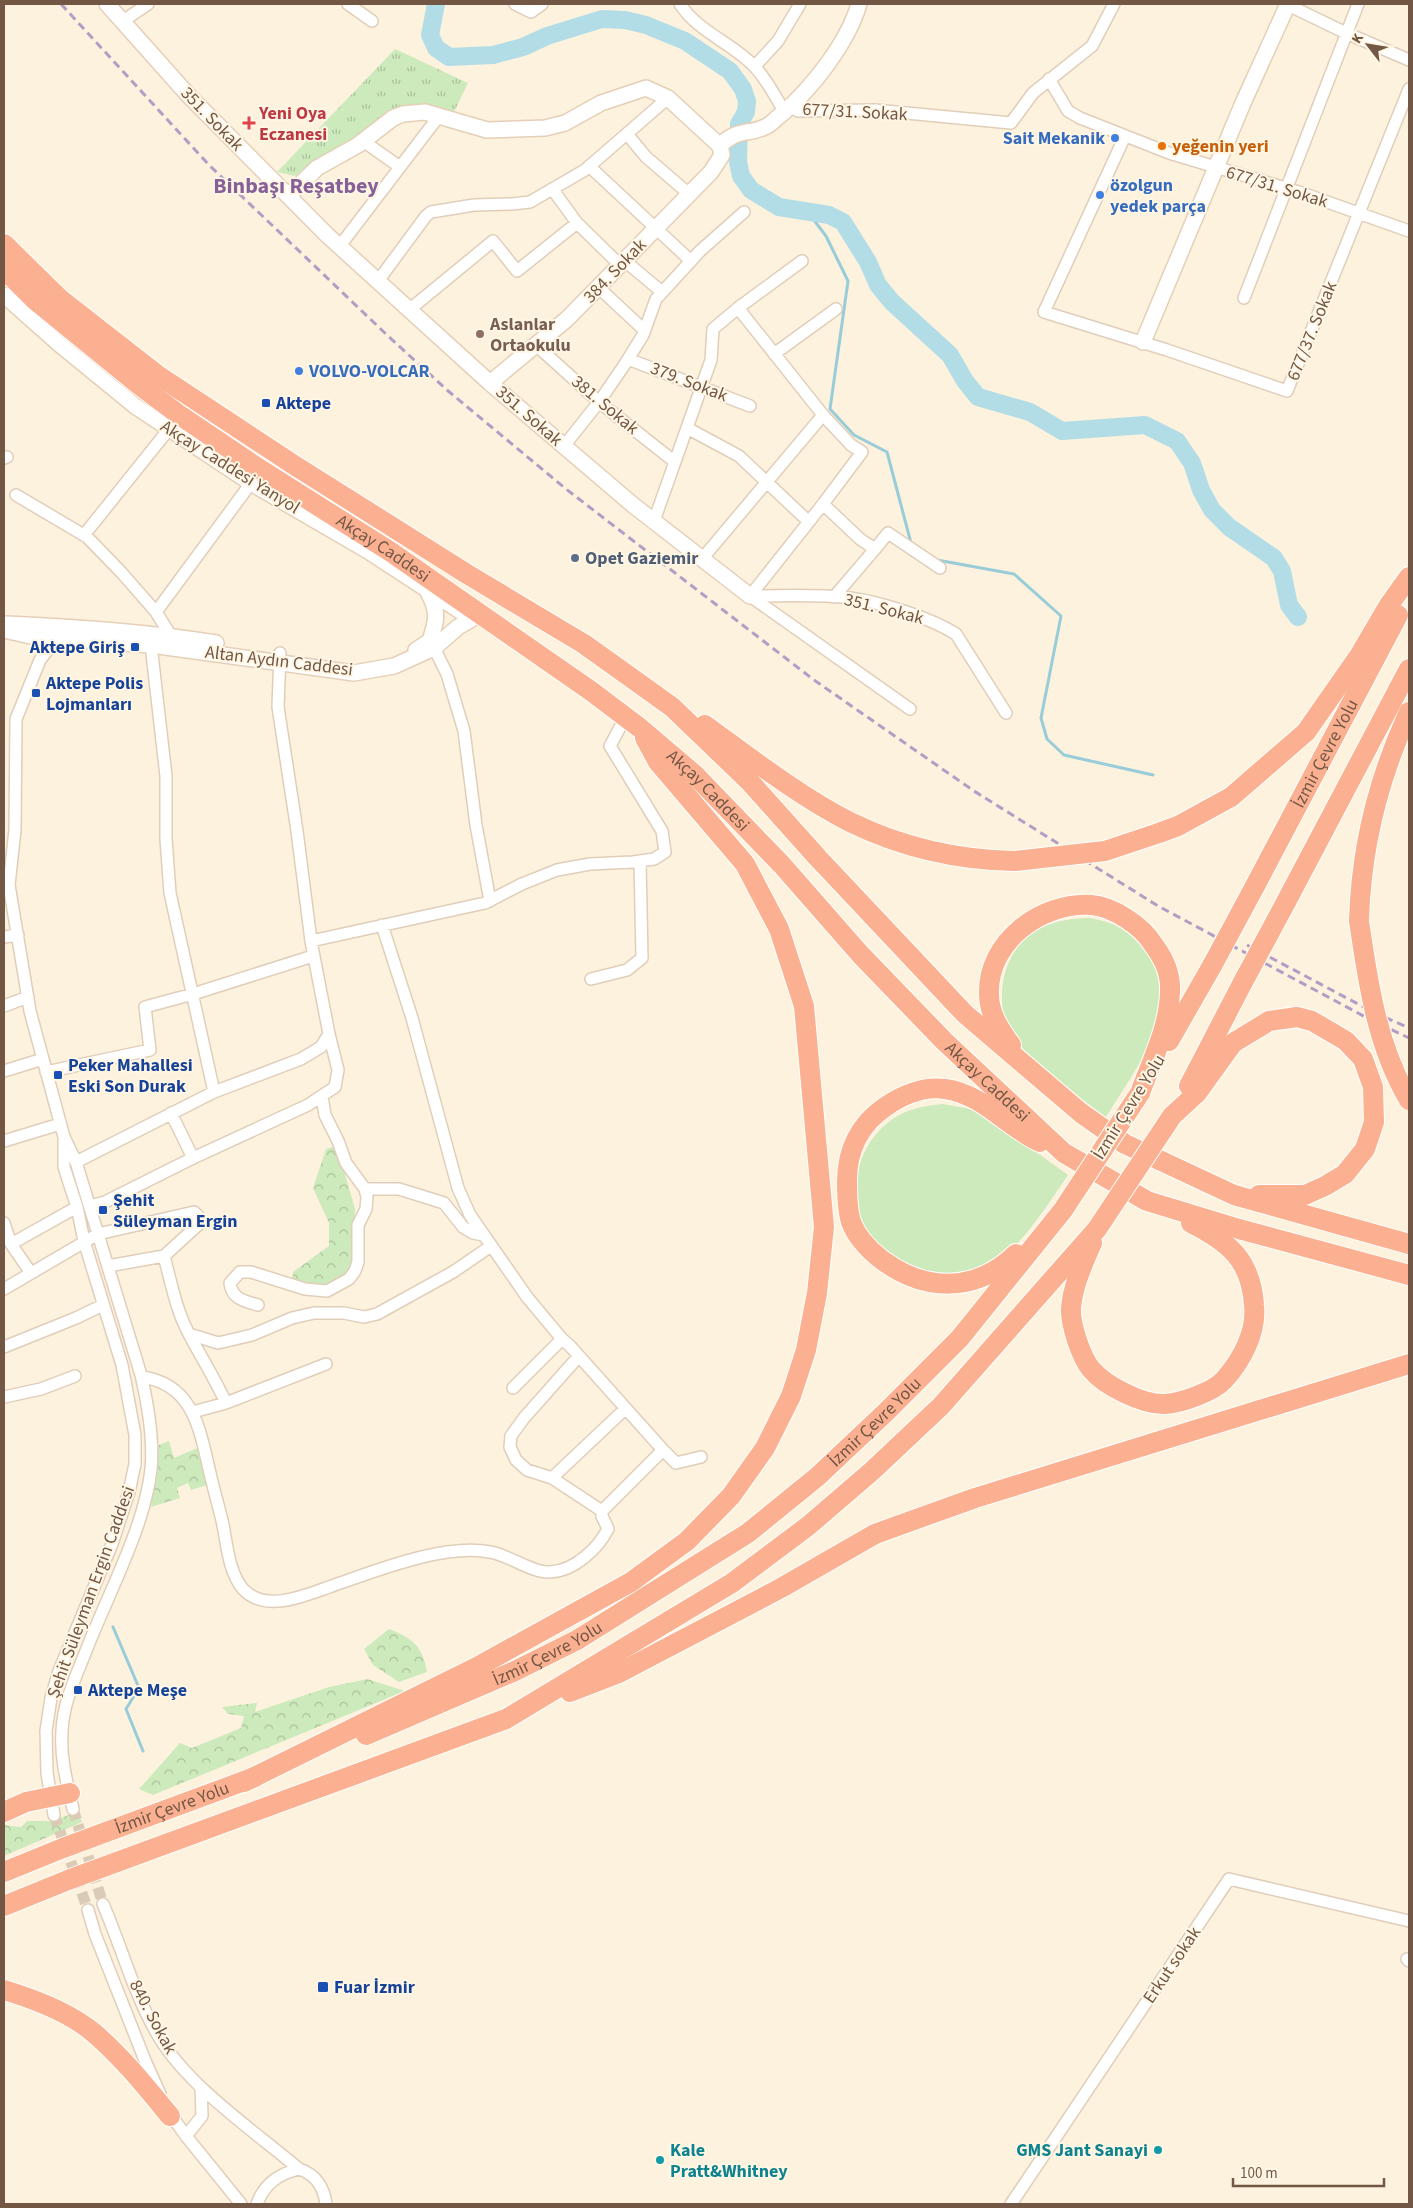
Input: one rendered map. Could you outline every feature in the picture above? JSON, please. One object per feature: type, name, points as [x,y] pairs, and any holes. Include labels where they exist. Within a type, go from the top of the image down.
[{"type":"highway","name":"Akçay Caddesi","points":[[4,244],[60,299],[156,374],[294,465],[467,574],[584,644],[672,707],[750,782],[818,858],[965,1014],[1081,1113],[1125,1144],[1234,1195],[1409,1244]]},
{"type":"highway","name":"Akçay Caddesi","points":[[4,269],[35,300],[178,414],[258,468],[391,552],[534,651],[633,723],[694,774],[782,865],[860,954],[944,1041],[1064,1153],[1147,1201],[1239,1229],[1409,1275]]},
{"type":"highway","points":[[672,707],[686,712],[792,785],[850,822],[904,844],[935,852],[994,861],[1015,861],[1105,851],[1178,826],[1231,797],[1306,732],[1359,656],[1389,605],[1409,577]]},
{"type":"highway","name":"İzmir Çevre Yolu","points":[[4,1872],[63,1848],[380,1730],[515,1671],[577,1640],[748,1533],[817,1477],[885,1413],[960,1338],[1063,1210],[1140,1093],[1213,964],[1409,593]]},
{"type":"highway","name":"İzmir Çevre Yolu","points":[[4,1906],[68,1880],[506,1719],[732,1583],[808,1526],[872,1471],[941,1406],[1097,1229],[1172,1116],[1409,670]]},
{"type":"highway","points":[[1409,712],[1393,747],[1370,818],[1360,884],[1359,921],[1368,982],[1380,1032],[1401,1086],[1409,1100]]},
{"type":"highway","points":[[244,1782],[477,1667],[631,1582],[687,1541],[731,1496],[765,1448],[791,1396],[806,1350],[817,1294],[824,1227],[804,1006],[779,929],[745,864],[658,762],[633,723]]},
{"type":"highway","points":[[1081,1113],[1012,1046],[998,1027],[992,1011],[989,995],[990,976],[997,957],[1007,940],[1038,916],[1056,910],[1091,904],[1107,909],[1136,925],[1150,938],[1162,956],[1169,972],[1168,1019],[1140,1093]]},
{"type":"highway","points":[[1172,1116],[1197,1093],[1233,1043],[1269,1021],[1297,1017],[1312,1021],[1336,1034],[1357,1050],[1363,1059],[1373,1087],[1374,1122],[1365,1148],[1345,1174],[1305,1195],[1234,1195]]},
{"type":"highway","points":[[1063,1210],[1001,1268],[969,1281],[943,1284],[923,1281],[895,1270],[871,1251],[860,1239],[851,1222],[848,1207],[847,1172],[850,1154],[867,1121],[894,1100],[910,1093],[944,1088],[963,1092],[988,1106],[1030,1138],[1064,1153]]},
{"type":"highway","points":[[1097,1229],[1078,1277],[1071,1309],[1078,1344],[1091,1369],[1116,1390],[1139,1399],[1164,1404],[1191,1399],[1223,1381],[1244,1352],[1256,1320],[1253,1288],[1237,1254],[1210,1233],[1147,1201]]},
{"type":"highway","points":[[506,1719],[619,1673],[781,1588],[875,1534],[975,1498],[1409,1364]]},
{"type":"highway","points":[[4,1811],[26,1802],[62,1803]]},
{"type":"highway","points":[[4,1990],[64,2014],[93,2032],[122,2059],[170,2116]]},
{"type":"main road","name":"351. Sokak","points":[[107,4],[189,96],[339,247],[490,383],[564,446],[654,521],[750,596]]},
{"type":"main road","points":[[288,196],[317,168],[363,141],[393,118],[403,114],[425,112],[487,130],[545,128],[565,123],[601,103],[646,88],[668,98],[725,141],[766,127],[788,109],[812,83],[836,50],[856,14],[859,4]]},
{"type":"main road","points":[[1143,342],[1243,103],[1288,4]]},
{"type":"main road","name":"384. Sokak","points":[[490,383],[537,346],[623,264],[688,192],[711,172],[722,155],[725,141]]},
{"type":"main road","name":"Akçay Caddesi Yanyol","points":[[4,294],[99,378],[169,429],[251,483],[368,551],[472,619]]},
{"type":"main road","name":"Altan Aydın Caddesi","points":[[4,630],[37,631],[151,645],[352,663],[382,661],[409,654],[430,641],[436,622],[436,607],[428,592]]},
{"type":"main road","points":[[472,619],[534,651]]},
{"type":"main road","name":"Altan Aydın Caddesi","points":[[58,633],[171,636],[354,673],[394,666],[434,648],[458,627],[472,619]]},
{"type":"main road","name":"Altan Aydın Caddesi","points":[[4,624],[37,631]]},
{"type":"street","points":[[123,21],[148,4]]},
{"type":"street","points":[[348,4],[372,21]]},
{"type":"street","points":[[515,4],[531,12],[542,4]]},
{"type":"street","points":[[680,4],[693,20],[730,45],[755,66],[788,109]]},
{"type":"street","points":[[755,66],[778,41],[800,4]]},
{"type":"street","name":"677/31. Sokak","points":[[788,109],[798,112],[875,110],[1011,123],[1033,94],[1049,79],[1092,46],[1114,4]]},
{"type":"street","points":[[1288,4],[1346,33],[1409,60]]},
{"type":"street","points":[[1244,298],[1358,4]]},
{"type":"street","name":"677/31. Sokak","points":[[1049,79],[1068,111],[1125,136],[1216,169],[1286,188],[1409,231]]},
{"type":"street","name":"677/37. Sokak","points":[[1125,136],[1044,312],[1143,342],[1287,391],[1409,89]]},
{"type":"street","points":[[378,281],[426,216],[431,212],[474,205],[530,202],[553,190],[589,166],[668,98]]},
{"type":"street","points":[[339,247],[439,116]]},
{"type":"street","points":[[627,134],[646,158],[688,192]]},
{"type":"street","points":[[363,141],[400,167]]},
{"type":"street","points":[[589,166],[655,230],[691,261]]},
{"type":"street","points":[[553,190],[576,223],[623,264],[662,292]]},
{"type":"street","points":[[564,446],[599,402],[628,359],[644,330],[651,310],[662,292],[691,261],[744,212]]},
{"type":"street","points":[[409,310],[493,241],[517,271],[576,223]]},
{"type":"street","points":[[654,521],[711,360],[713,329],[738,308],[802,261]]},
{"type":"street","points":[[599,288],[644,330]]},
{"type":"street","points":[[738,308],[823,415],[851,445],[862,452],[750,596],[910,709]]},
{"type":"street","points":[[774,354],[836,309]]},
{"type":"street","name":"381. Sokak","points":[[537,346],[599,402],[675,462]]},
{"type":"street","name":"379. Sokak","points":[[628,359],[750,406]]},
{"type":"street","points":[[702,559],[823,415]]},
{"type":"street","points":[[687,428],[739,456],[768,481],[809,522]]},
{"type":"street","points":[[84,535],[169,429]]},
{"type":"street","points":[[156,612],[251,483]]},
{"type":"street","points":[[16,495],[84,535],[121,572],[156,612],[171,636]]},
{"type":"street","points":[[823,504],[860,539],[875,549]]},
{"type":"street","points":[[834,597],[888,533],[940,568]]},
{"type":"street","name":"351. Sokak","points":[[750,596],[853,599],[915,615],[944,626],[956,634],[1006,713]]},
{"type":"street","points":[[37,631],[40,660]]},
{"type":"street","name":"Şehit Süleyman Ergin Caddesi","points":[[58,633],[40,660],[16,719],[10,770],[6,885],[18,935],[28,997],[60,1124],[76,1162],[142,1377],[148,1407],[151,1469],[133,1537],[88,1645],[64,1713],[62,1730],[62,1803]]},
{"type":"street","points":[[151,645],[166,776],[166,839],[170,893],[214,1092]]},
{"type":"street","points":[[434,648],[446,674],[464,731],[476,825],[490,901]]},
{"type":"street","points":[[90,1206],[105,1202],[193,1158],[264,1127],[322,1097],[335,1087],[338,1070],[313,956],[297,830],[278,707],[280,657]]},
{"type":"street","points":[[311,941],[432,916],[490,901],[522,884],[556,870],[590,864],[654,859],[665,852],[662,831],[610,746],[633,723]]},
{"type":"street","points":[[4,726],[16,725]]},
{"type":"street","points":[[591,979],[627,970],[642,958],[640,861]]},
{"type":"street","points":[[382,925],[412,1018],[458,1188],[470,1215],[527,1297],[562,1339],[580,1356],[663,1450],[676,1463],[701,1457]]},
{"type":"street","points":[[4,937],[18,935]]},
{"type":"street","points":[[46,1072],[150,1050],[145,1007],[193,994],[313,956]]},
{"type":"street","points":[[4,1006],[28,997]]},
{"type":"street","points":[[76,1162],[214,1092],[301,1059],[320,1047],[329,1034]]},
{"type":"street","points":[[4,1071],[43,1059]]},
{"type":"street","points":[[258,1305],[239,1300],[231,1290],[230,1283],[240,1272],[251,1272],[305,1289],[327,1291],[349,1279],[356,1271],[358,1262],[358,1225],[366,1209],[367,1197],[365,1189],[346,1163],[325,1115],[322,1097]]},
{"type":"street","points":[[172,1113],[193,1158]]},
{"type":"street","points":[[4,1141],[60,1124]]},
{"type":"street","name":"Şehit Süleyman Ergin Caddesi","points":[[62,1803],[47,1773],[46,1731],[51,1698],[58,1671],[112,1544],[126,1505],[136,1464],[135,1436],[122,1365],[84,1241],[78,1207],[64,1167],[64,1137]]},
{"type":"street","points":[[365,1189],[399,1189],[444,1203],[463,1226],[473,1233],[483,1235]]},
{"type":"street","points":[[11,1244],[78,1207]]},
{"type":"street","points":[[4,1289],[98,1234],[194,1212],[199,1217],[198,1225],[164,1256],[108,1266]]},
{"type":"street","points":[[4,1223],[11,1244],[31,1273]]},
{"type":"street","points":[[189,1334],[218,1343],[252,1335],[292,1318],[314,1313],[344,1313],[364,1317],[377,1314],[453,1272],[491,1246]]},
{"type":"street","points":[[164,1256],[175,1301],[189,1334],[214,1377],[226,1403]]},
{"type":"street","points":[[4,1347],[103,1305]]},
{"type":"street","points":[[513,1388],[562,1339]]},
{"type":"street","points":[[580,1356],[524,1418],[511,1436],[510,1447],[516,1460],[527,1470],[552,1478],[602,1511]]},
{"type":"street","points":[[193,1412],[226,1403],[326,1364]]},
{"type":"street","points":[[4,1397],[41,1389],[75,1376]]},
{"type":"street","points":[[142,1377],[152,1378],[167,1385],[182,1396],[193,1412],[202,1440],[226,1544],[237,1580],[243,1589],[262,1599],[276,1602],[297,1598],[404,1562],[443,1553],[472,1550],[506,1556],[534,1568],[550,1572],[572,1566],[600,1544],[608,1529],[602,1516],[602,1511],[663,1450]]},
{"type":"street","points":[[552,1478],[625,1409]]},
{"type":"street","name":"Erkut sokak","points":[[1011,2204],[1229,1879],[1409,1921]]},
{"type":"street","name":"840. Sokak","points":[[102,1904],[143,2006],[159,2037],[179,2065],[201,2087],[299,2169],[315,2178],[322,2190],[326,2204]]},
{"type":"street","name":"840. Sokak","points":[[88,1910],[95,1934],[146,2063],[170,2116],[241,2204]]},
{"type":"street","points":[[186,2136],[202,2116],[201,2087]]},
{"type":"street","points":[[257,2204],[261,2192],[268,2183],[286,2172],[299,2169]]},
{"type":"green space","points":[[395,49],[468,83],[453,114],[432,107],[319,160],[295,176],[277,172]]},
{"type":"green space","points":[[1079,918],[1091,918],[1117,926],[1131,935],[1151,960],[1158,974],[1161,990],[1159,1022],[1153,1038],[1137,1068],[1106,1117],[1024,1055],[1014,1043],[1007,1028],[1003,1012],[1004,978],[1009,962],[1017,948],[1028,936],[1043,927],[1055,923]]},
{"type":"green space","points":[[943,1104],[971,1109],[996,1123],[1068,1175],[1030,1229],[1004,1255],[966,1272],[934,1276],[918,1273],[875,1246],[865,1231],[859,1215],[856,1198],[856,1180],[860,1163],[867,1147],[877,1133],[890,1121],[908,1111]]},
{"type":"green space","points":[[337,1146],[355,1209],[353,1271],[326,1289],[292,1283],[293,1272],[329,1246],[329,1223],[313,1188],[326,1149]]},
{"type":"green space","points":[[169,1441],[174,1458],[202,1446],[210,1484],[191,1490],[188,1483],[177,1488],[180,1498],[151,1507],[159,1445]]},
{"type":"green space","points":[[389,1629],[411,1640],[416,1645],[423,1656],[427,1672],[399,1682],[373,1665],[364,1649]]},
{"type":"green space","points":[[367,1679],[405,1691],[153,1795],[139,1789],[180,1743],[192,1748],[241,1728],[244,1716],[228,1714],[222,1707],[257,1703],[255,1712],[329,1687]]},
{"type":"green space","points":[[78,1812],[82,1822],[4,1856],[4,1825],[21,1827],[27,1821],[51,1821]]},
{"type":"waterway","points":[[436,4],[430,35],[436,48],[449,57],[493,55],[523,47],[547,36],[602,19],[625,20],[646,25],[685,41],[730,71],[743,89],[747,101],[746,112],[739,124],[738,162],[741,176],[751,190],[779,207],[829,215],[843,222],[868,262],[878,285],[892,302],[950,355],[965,381],[978,397],[1030,412],[1062,431],[1145,425],[1177,441],[1192,463],[1201,490],[1212,510],[1229,527],[1274,558],[1282,571],[1289,605],[1298,617]]},
{"type":"waterway","points":[[807,211],[826,236],[848,281],[830,409],[854,435],[887,452],[913,545]]},
{"type":"waterway","points":[[937,560],[1014,574],[1061,616],[1041,718],[1047,739],[1064,755],[1153,775]]},
{"type":"waterway","points":[[113,1627],[139,1688],[126,1709],[143,1751]]},
{"type":"tunnel","points":[[73,1809],[103,1904]]},
{"type":"tunnel","points":[[54,1815],[88,1910]]},
{"type":"railway","points":[[61,4],[209,165],[447,390],[566,489],[814,680],[974,791],[1158,906],[1371,1020],[1409,1038]]},
{"type":"railway","points":[[1247,945],[1373,1012],[1409,1028]]},
{"type":"place","name":"Yeni Oya Eczanesi","points":[[249,123]]},
{"type":"place","name":"Sait Mekanik","points":[[1115,138]]},
{"type":"place","name":"yeğenin yeri","points":[[1162,146]]},
{"type":"place","name":"özolgun yedek parça","points":[[1100,195]]},
{"type":"place","name":"Aslanlar Ortaokulu","points":[[480,334]]},
{"type":"place","name":"VOLVO-VOLCAR","points":[[299,371]]},
{"type":"place","name":"Aktepe","points":[[266,403]]},
{"type":"place","name":"Opet Gaziemir","points":[[575,558]]},
{"type":"place","name":"Aktepe Giriş","points":[[135,647]]},
{"type":"place","name":"Aktepe Polis Lojmanları","points":[[36,693]]},
{"type":"place","name":"Peker Mahallesi Eski Son Durak","points":[[58,1075]]},
{"type":"place","name":"Şehit Süleyman Ergin","points":[[103,1210]]},
{"type":"place","name":"Aktepe Meşe","points":[[78,1690]]},
{"type":"place","name":"Fuar İzmir","points":[[323,1987]]},
{"type":"place","name":"GMS Jant Sanayi","points":[[1158,2150]]},
{"type":"place","name":"Kale Pratt&Whitney","points":[[660,2160]]},
{"type":"district","name":"Binbaşı Reşatbey","points":[[296,186]]}]
